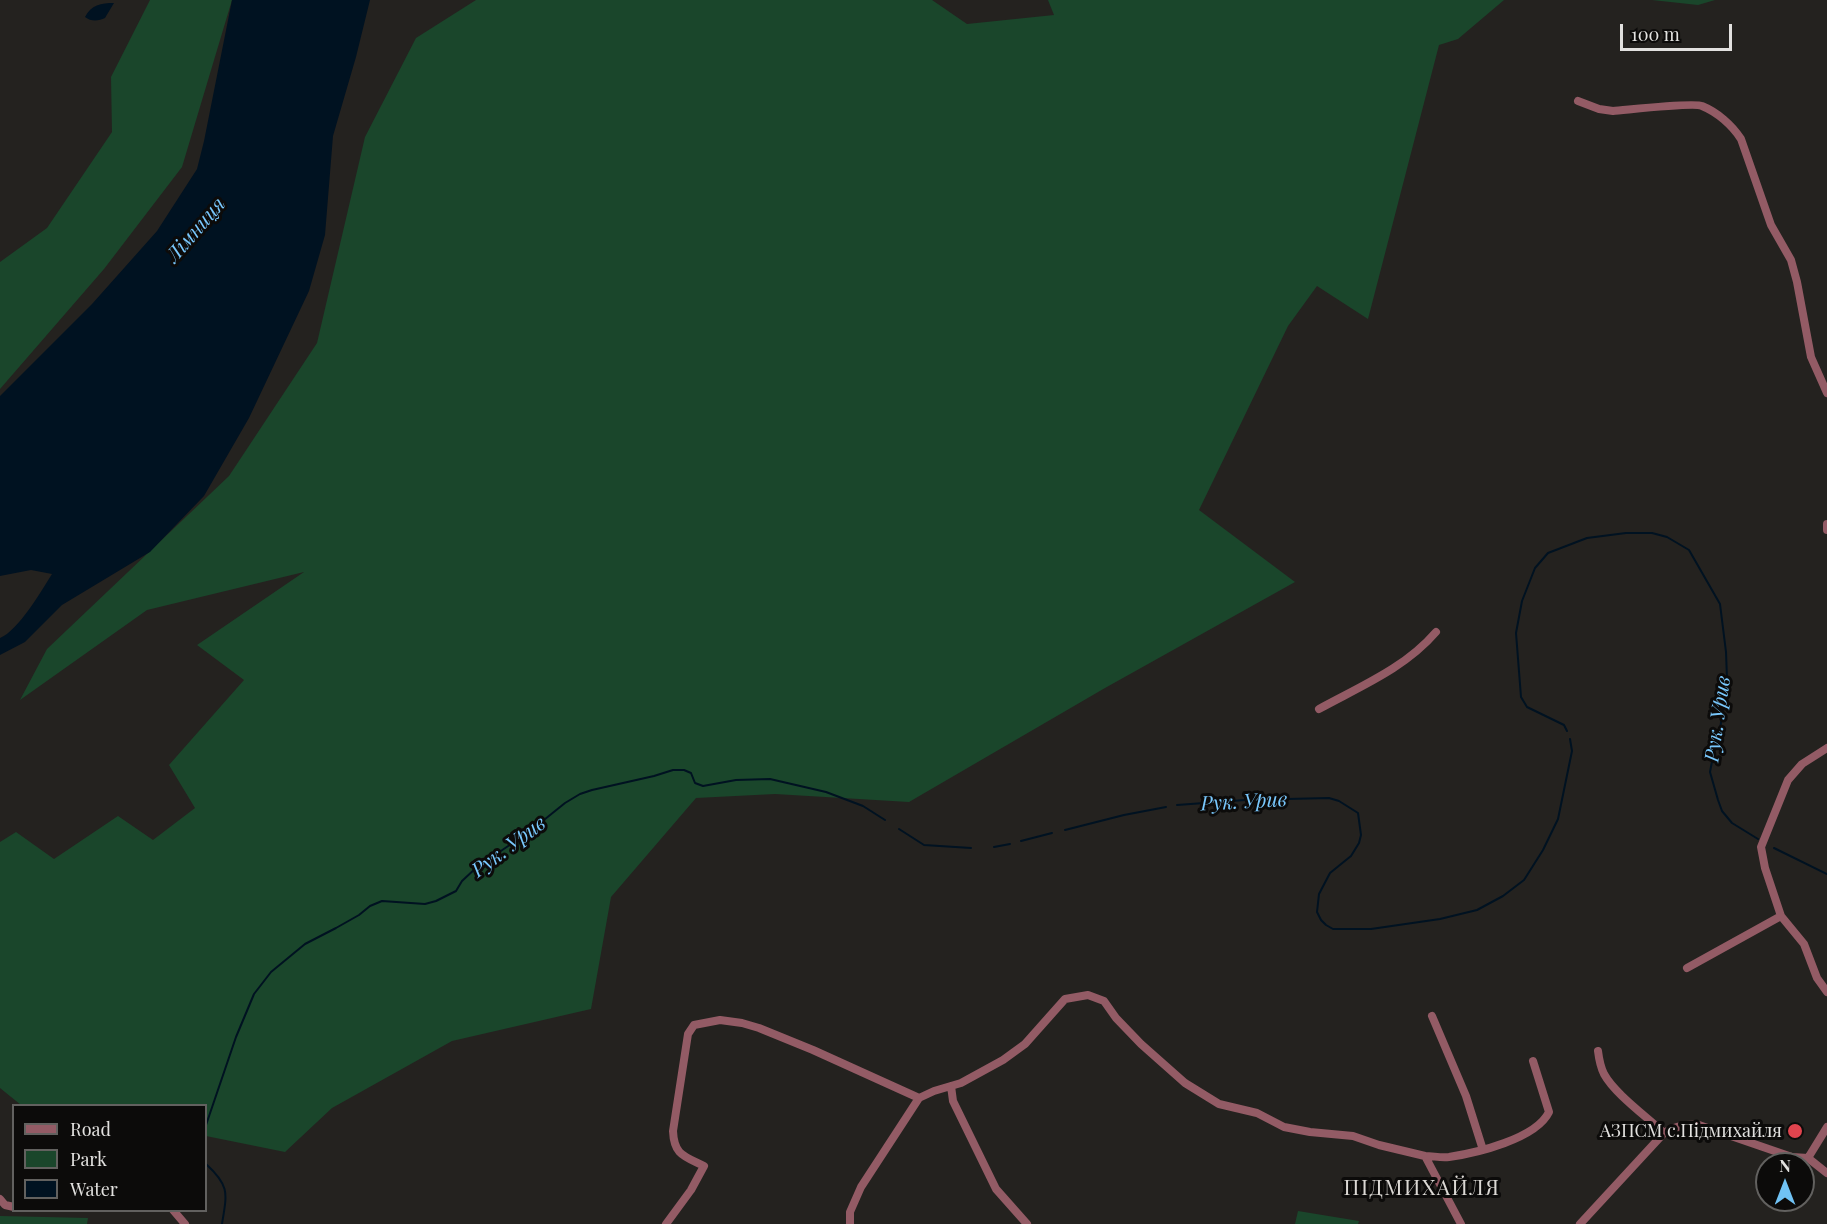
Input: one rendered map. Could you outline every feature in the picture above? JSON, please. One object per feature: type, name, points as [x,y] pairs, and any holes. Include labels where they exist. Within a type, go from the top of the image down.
[{"type":"street","points":[[1578,101],[1599,109],[1613,111],[1700,105],[1736,131],[1741,139],[1771,225],[1791,260],[1811,357],[1827,393]]},
{"type":"street","points":[[1827,524],[1827,530]]},
{"type":"street","points":[[1319,709],[1400,665],[1436,632]]},
{"type":"street","points":[[1827,748],[1802,764],[1788,780],[1761,847],[1780,916],[1804,944],[1817,978],[1827,992]]},
{"type":"street","points":[[1687,968],[1780,916]]},
{"type":"street","points":[[850,1224],[850,1212],[861,1187],[919,1098],[960,1083],[1003,1059],[1025,1044],[1065,999],[1088,995],[1104,1001],[1116,1018],[1141,1044],[1185,1083],[1219,1104],[1257,1113],[1284,1127],[1353,1136],[1425,1156],[1446,1157],[1483,1150],[1525,1133],[1545,1119],[1549,1112],[1533,1061]]},
{"type":"street","points":[[1432,1016],[1466,1096],[1483,1150]]},
{"type":"street","points":[[666,1224],[691,1190],[704,1166],[681,1155],[674,1145],[673,1131],[688,1034],[694,1025],[720,1020],[759,1028],[919,1098]]},
{"type":"street","points":[[1598,1051],[1600,1066],[1605,1076],[1664,1133]]},
{"type":"street","points":[[951,1086],[953,1101],[996,1189],[1026,1224]]},
{"type":"street","points":[[1580,1224],[1664,1133],[1675,1127],[1686,1124],[1699,1125],[1777,1152]]},
{"type":"street","points":[[1812,1152],[1827,1127]]},
{"type":"street","points":[[1425,1156],[1461,1224]]},
{"type":"street","points":[[1815,1164],[1827,1173]]},
{"type":"street","points":[[175,1212],[186,1224],[192,1224]]},
{"type":"green space","points":[[150,0],[232,0],[182,167],[104,269],[0,389],[0,262],[47,228],[112,132],[111,77]]},
{"type":"green space","points":[[476,0],[932,0],[967,24],[1054,15],[1048,0],[1504,0],[1458,39],[1439,45],[1368,319],[1317,286],[1288,326],[1199,510],[1295,582],[1105,688],[909,802],[775,794],[696,798],[611,897],[591,1009],[452,1041],[332,1108],[285,1152],[207,1136],[207,1104],[20,1104],[0,1088],[0,842],[16,832],[54,859],[118,816],[153,840],[195,808],[169,765],[244,680],[197,645],[304,572],[147,610],[20,700],[47,649],[229,476],[317,343],[365,137],[416,38]]},
{"type":"green space","points":[[1652,0],[1715,0],[1698,5]]},
{"type":"green space","points":[[1298,1211],[1359,1221],[1358,1224],[1295,1224]]},
{"type":"green space","points":[[0,1216],[88,1218],[87,1224],[0,1224]]},
{"type":"water","name":"Лімниця","points":[[232,0],[370,0],[333,136],[325,235],[309,291],[249,418],[204,496],[150,552],[62,605],[25,642],[0,655],[0,638],[22,619],[52,574],[31,570],[0,576],[0,396],[92,304],[157,231],[197,169]]},
{"type":"water","points":[[114,3],[105,18],[90,20],[85,17],[97,6]]},
{"type":"waterway","name":"Рук. Урив","points":[[1567,731],[1564,725],[1527,707],[1521,697],[1516,633],[1522,601],[1535,568],[1548,553],[1587,538],[1626,533],[1652,533],[1667,537],[1689,550],[1720,604],[1727,679],[1720,730],[1710,772],[1722,811],[1732,823],[1758,839]]},
{"type":"waterway","name":"Рук. Урив","points":[[1177,805],[1245,800],[1329,798],[1339,801],[1358,813],[1361,835],[1351,856],[1330,873],[1319,894],[1317,912],[1321,920],[1333,929],[1371,929],[1440,919],[1477,910],[1503,896],[1524,880],[1543,850],[1558,819],[1572,751],[1570,739]]},
{"type":"waterway","name":"Рук. Урив","points":[[207,1122],[236,1037],[254,994],[271,972],[305,944],[359,915],[370,906],[382,901],[425,904],[456,891],[462,881],[477,867],[580,794],[673,770],[684,770],[691,773],[695,783],[703,786],[736,780],[770,779],[826,792],[863,806],[885,820]]},
{"type":"waterway","name":"Рук. Урив","points":[[1065,830],[1166,807]]},
{"type":"waterway","name":"Рук. Урив","points":[[899,829],[924,845],[971,848]]},
{"type":"waterway","name":"Рук. Урив","points":[[1021,841],[1052,833]]},
{"type":"waterway","name":"Рук. Урив","points":[[994,847],[1010,844]]},
{"type":"waterway","name":"Рук. Урив","points":[[1774,848],[1827,874]]},
{"type":"waterway","name":"Рук. Урив","points":[[207,1165],[219,1178],[225,1191],[222,1224]]},
{"type":"place","name":"АЗПСМ с.Підмихайля","points":[[1795,1131]]},
{"type":"district","name":"ПІДМИХАЙЛЯ","points":[[1422,1188]]}]
